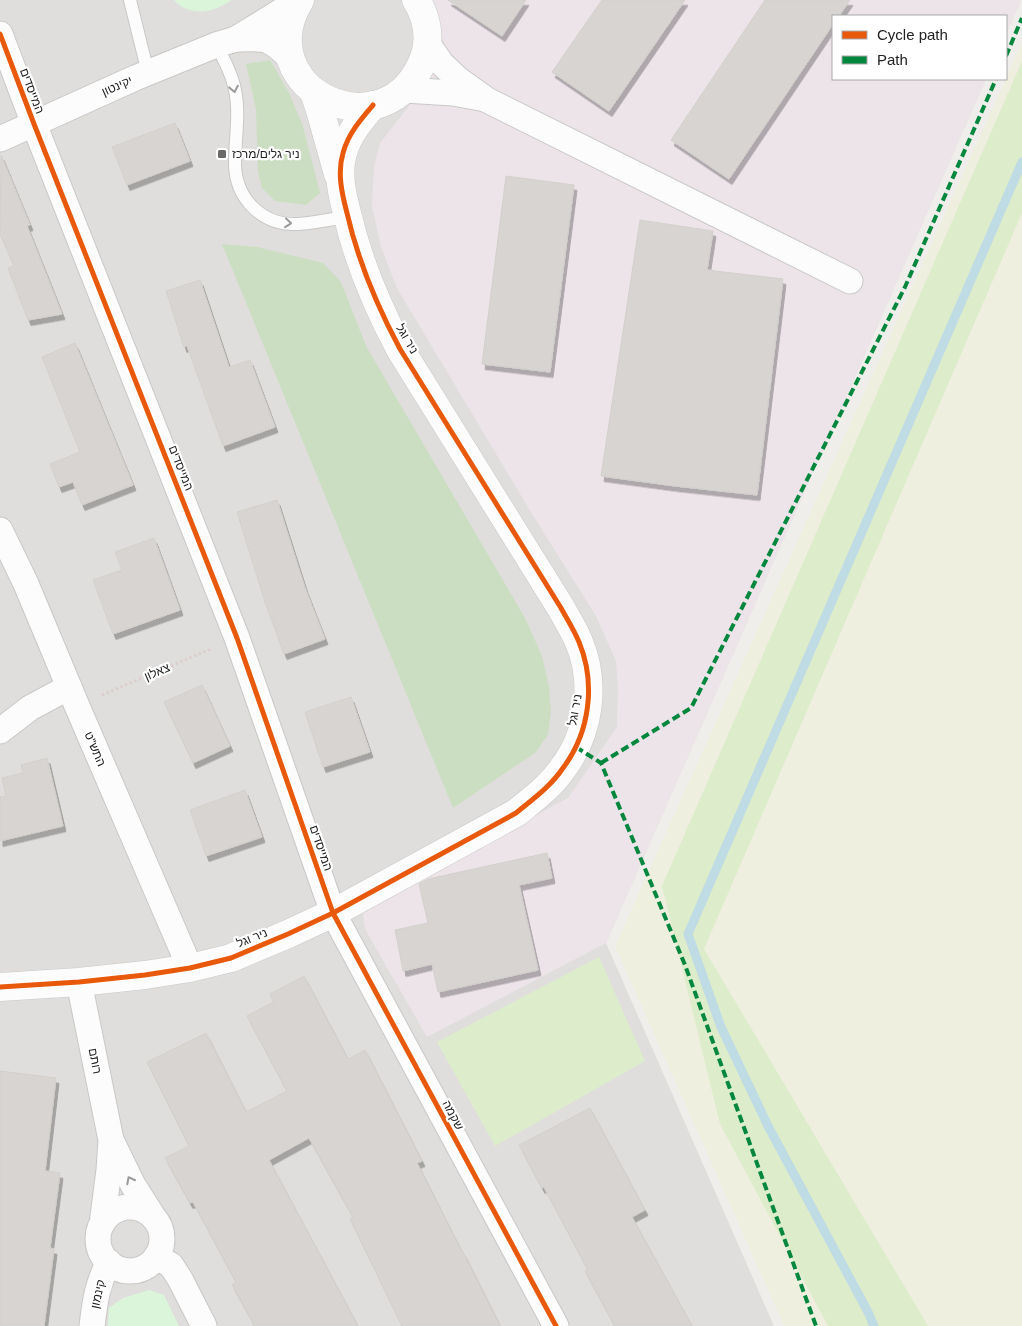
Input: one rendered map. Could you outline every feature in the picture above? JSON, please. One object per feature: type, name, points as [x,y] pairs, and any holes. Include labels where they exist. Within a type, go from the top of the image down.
[{"type":"street","name":"יקינטון","points":[[0,139],[148,73],[226,42],[300,0]]},
{"type":"street","points":[[300,0],[292,13],[287,36],[290,59],[301,80],[318,96],[339,105],[362,107],[384,102],[404,90],[418,72],[426,51],[427,29],[421,7],[416,0]]},
{"type":"street","name":"המייסדים","points":[[0,34],[237,638],[333,913]]},
{"type":"street","name":"יקינטון","points":[[226,42],[262,38],[277,44],[290,59]]},
{"type":"street","points":[[427,43],[442,64],[459,80],[487,100],[850,281]]},
{"type":"street","points":[[404,90],[452,94],[487,100]]},
{"type":"street","name":"ניר וגל","points":[[314,92],[341,185]]},
{"type":"street","name":"ניר וגל","points":[[0,987],[79,982],[145,975],[190,968],[231,958],[333,913],[516,813],[542,792],[563,769],[576,747],[585,723],[589,692],[586,665],[579,641],[561,608],[400,349],[381,314],[353,240],[339,171],[343,152],[360,120],[373,105]]},
{"type":"street","name":"התש\"ט","points":[[0,530],[26,584],[190,968]]},
{"type":"street","points":[[0,730],[30,708],[73,696]]},
{"type":"street","name":"שקמה","points":[[333,913],[556,1326]]},
{"type":"street","name":"רותם","points":[[79,982],[111,1140],[133,1185],[154,1218]]},
{"type":"street","name":"רותם","points":[[102,1224],[111,1140]]},
{"type":"street","points":[[126,1207],[137,1207],[146,1211],[154,1218],[160,1226],[162,1237],[156,1257],[148,1264],[139,1269],[128,1270],[118,1268],[102,1254],[98,1245],[102,1224],[116,1210],[126,1207]]},
{"type":"street","points":[[156,1257],[172,1265],[204,1326]]},
{"type":"street","name":"קינמון","points":[[92,1326],[100,1279],[109,1262]]},
{"type":"lane","points":[[130,0],[148,73]]},
{"type":"lane","points":[[226,42],[230,71],[236,90],[236,180],[244,199],[259,212],[276,222],[297,224],[347,217]]},
{"type":"shaded area","points":[[0,0],[1021,0],[1007,32],[1007,15],[832,15],[832,80],[986,80],[606,943],[774,1326],[0,1326]]},
{"type":"shaded area","points":[[431,0],[1021,0],[1007,32],[1007,15],[832,15],[832,80],[986,80],[606,943],[427,1037],[365,929],[362,909],[568,798],[617,727],[618,688],[616,661],[596,616],[529,509],[397,288],[381,247],[372,206],[374,167],[380,143],[430,79],[444,44],[437,14]]},
{"type":"green space","points":[[174,0],[232,0],[217,8],[198,11],[182,7]]},
{"type":"green space","points":[[1022,43],[1022,1326],[784,1326],[615,946],[1005,80],[1007,80]]},
{"type":"green space","points":[[270,60],[288,91],[302,123],[320,193],[306,205],[275,201],[262,188],[258,171],[256,109],[246,64]]},
{"type":"green space","points":[[1022,61],[1022,213],[704,949],[928,1326],[828,1326],[720,1124],[662,886]]},
{"type":"green space","points":[[222,244],[257,247],[323,263],[341,282],[366,346],[525,618],[542,656],[549,687],[551,712],[548,735],[535,753],[453,808]]},
{"type":"green space","points":[[599,957],[645,1061],[495,1146],[437,1042]]},
{"type":"green space","points":[[149,1290],[164,1295],[179,1326],[108,1326],[109,1308],[123,1298]]},
{"type":"building","points":[[448,0],[526,0],[502,36]]},
{"type":"building","points":[[602,0],[685,0],[609,111],[552,72]]},
{"type":"building","points":[[765,0],[850,0],[840,15],[832,15],[832,25],[729,179],[671,140]]},
{"type":"building","points":[[175,123],[190,161],[127,185],[112,147]]},
{"type":"building","points":[[1,155],[30,225],[27,226],[62,314],[28,320],[8,268],[14,266],[0,234]]},
{"type":"building","points":[[506,176],[574,185],[550,372],[482,364]]},
{"type":"building","points":[[640,220],[713,231],[707,270],[783,279],[757,495],[601,476]]},
{"type":"building","points":[[200,280],[229,367],[250,360],[275,427],[223,446],[187,346],[184,347],[166,291]]},
{"type":"building","points":[[75,343],[133,485],[82,505],[73,482],[59,487],[50,464],[80,452],[42,357]]},
{"type":"building","points":[[277,500],[305,588],[325,639],[284,654],[265,602],[237,512]]},
{"type":"building","points":[[154,538],[180,610],[113,634],[93,580],[122,570],[115,552]]},
{"type":"building","points":[[202,685],[230,746],[193,763],[164,702]]},
{"type":"building","points":[[351,697],[370,752],[323,767],[305,712]]},
{"type":"building","points":[[47,758],[63,826],[0,841],[0,797],[6,796],[2,778],[23,773],[21,765]]},
{"type":"building","points":[[245,790],[262,837],[206,856],[190,810]]},
{"type":"building","points":[[547,853],[552,878],[519,885],[538,970],[438,992],[432,964],[403,971],[395,930],[428,923],[419,884],[428,879]]},
{"type":"building","points":[[304,976],[348,1059],[365,1050],[422,1161],[417,1163],[500,1326],[402,1326],[350,1219],[353,1217],[309,1138],[269,1160],[358,1326],[255,1326],[232,1285],[236,1282],[193,1202],[190,1203],[165,1158],[189,1146],[147,1062],[206,1033],[246,1112],[287,1091],[247,1016],[273,1002],[270,994]]},
{"type":"building","points":[[0,1071],[56,1078],[45,1171],[60,1173],[50,1248],[54,1249],[44,1326],[0,1326]]},
{"type":"building","points":[[590,1108],[645,1210],[632,1217],[692,1326],[615,1326],[585,1271],[588,1270],[544,1187],[542,1188],[519,1145]]},
{"type":"waterway","points":[[874,1326],[768,1126],[721,1027],[688,934],[1022,162]]},
{"type":"marked path","points":[[1007,54],[1022,18]]},
{"type":"marked path","points":[[601,763],[691,708],[905,287],[996,80]]},
{"type":"marked path","points":[[576,747],[601,763],[685,965],[816,1326]]},
{"type":"cycle path","points":[[0,34],[237,638],[333,913],[556,1326]]},
{"type":"cycle path","points":[[0,987],[79,982],[190,968],[231,958],[288,934],[333,913],[516,813],[553,781],[572,754],[579,739],[588,707],[589,690],[584,658],[577,638],[561,608],[400,349],[376,300],[351,231],[342,191],[341,161],[345,146],[352,133],[373,105]]},
{"type":"place","name":"ניר גלים/מרכז","points":[[222,154]]}]
